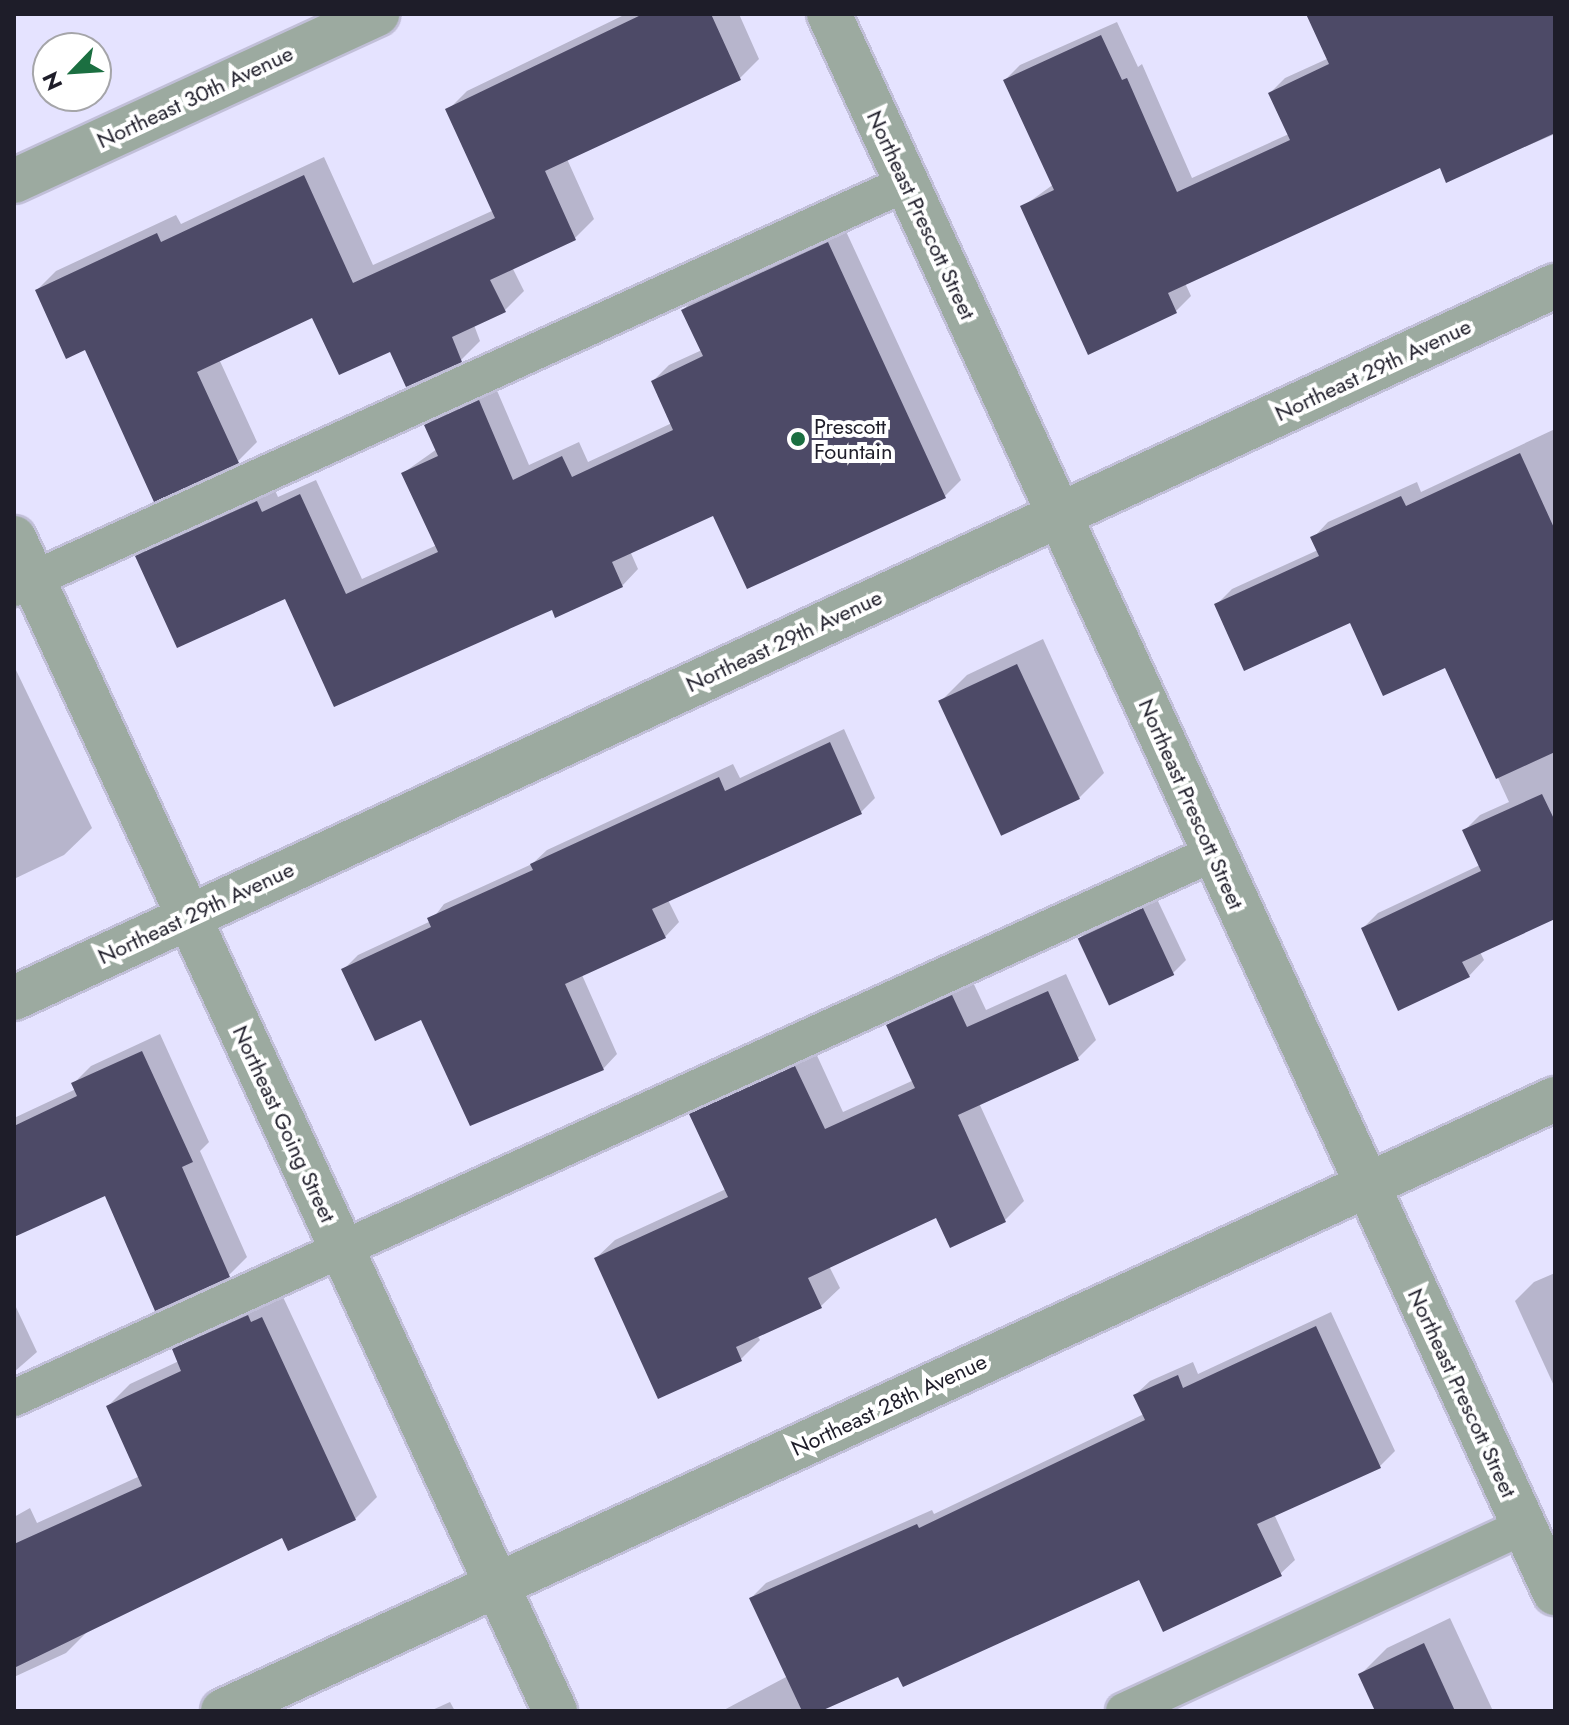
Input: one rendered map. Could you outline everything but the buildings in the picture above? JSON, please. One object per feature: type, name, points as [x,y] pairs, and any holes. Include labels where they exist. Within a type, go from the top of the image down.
[{"type":"street","name":"Northeast 30th Avenue","points":[[14,181],[377,14]]},
{"type":"street","name":"Northeast Prescott Street","points":[[829,14],[1555,1593]]},
{"type":"street","name":"Northeast 29th Avenue","points":[[14,998],[1555,286]]},
{"type":"street","name":"Northeast Going Street","points":[[14,538],[24,584],[189,916],[555,1711]]},
{"type":"street","name":"Northeast 28th Avenue","points":[[223,1711],[1555,1099]]},
{"type":"lane","points":[[24,584],[907,183]]},
{"type":"lane","points":[[14,1398],[341,1246],[1214,853]]},
{"type":"lane","points":[[1124,1711],[1524,1526]]},
{"type":"place","name":"Prescott Fountain","points":[[798,439]]}]
